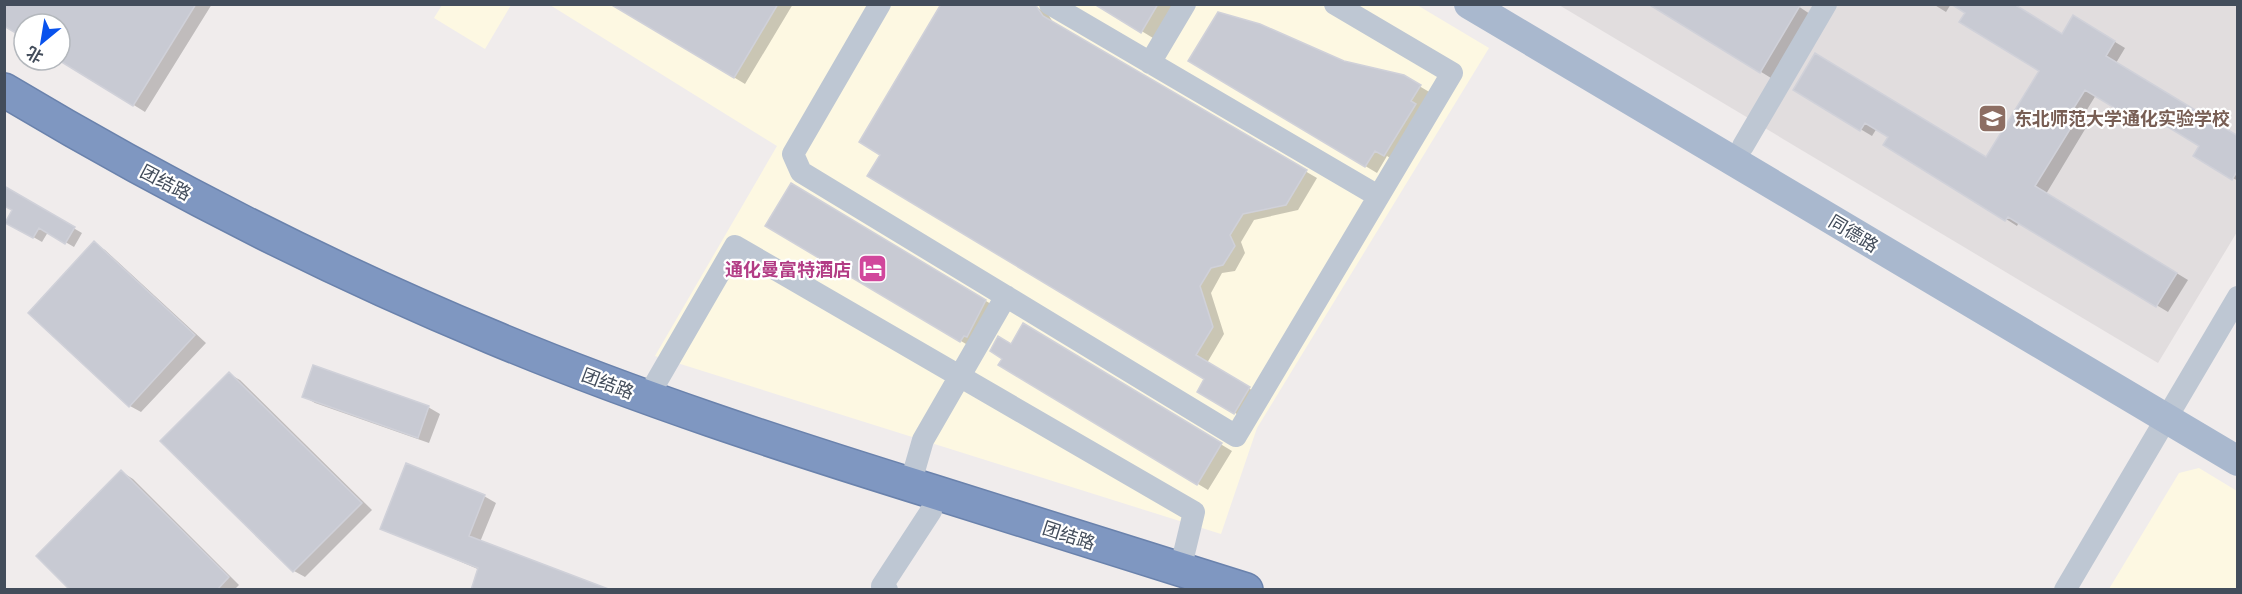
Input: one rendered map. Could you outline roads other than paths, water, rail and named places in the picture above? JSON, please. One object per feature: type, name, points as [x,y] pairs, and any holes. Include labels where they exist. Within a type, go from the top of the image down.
[{"type":"highway","name":"团结路","points":[[4,90],[194,197],[341,270],[492,337],[647,398],[910,485],[1180,580]]},
{"type":"highway","name":"团结路","points":[[4,112],[185,214],[333,288],[419,327],[643,416],[931,511],[1180,580],[1246,590]]},
{"type":"main road","name":"同德路","points":[[1470,4],[2177,415],[2238,440]]},
{"type":"main road","name":"同德路","points":[[1504,4],[1743,146],[2177,415],[2238,460]]},
{"type":"street","points":[[880,4],[793,154],[801,172],[1236,436],[1452,73],[1335,4]]},
{"type":"street","points":[[1050,4],[1378,196]]},
{"type":"street","points":[[1150,63],[1185,4]]},
{"type":"street","points":[[1743,146],[1826,4]]},
{"type":"street","points":[[647,398],[735,246],[1194,512],[1180,580]]},
{"type":"street","points":[[910,485],[923,440],[1006,296]]},
{"type":"street","points":[[2083,590],[2238,297]]},
{"type":"street","points":[[2065,590],[2177,415],[2238,328]]},
{"type":"street","points":[[887,590],[882,586],[931,511]]},
{"type":"place","name":"东北师范大学通化实验学校","points":[[1993,118]]},
{"type":"place","name":"通化曼富特酒店","points":[[872,269]]}]
